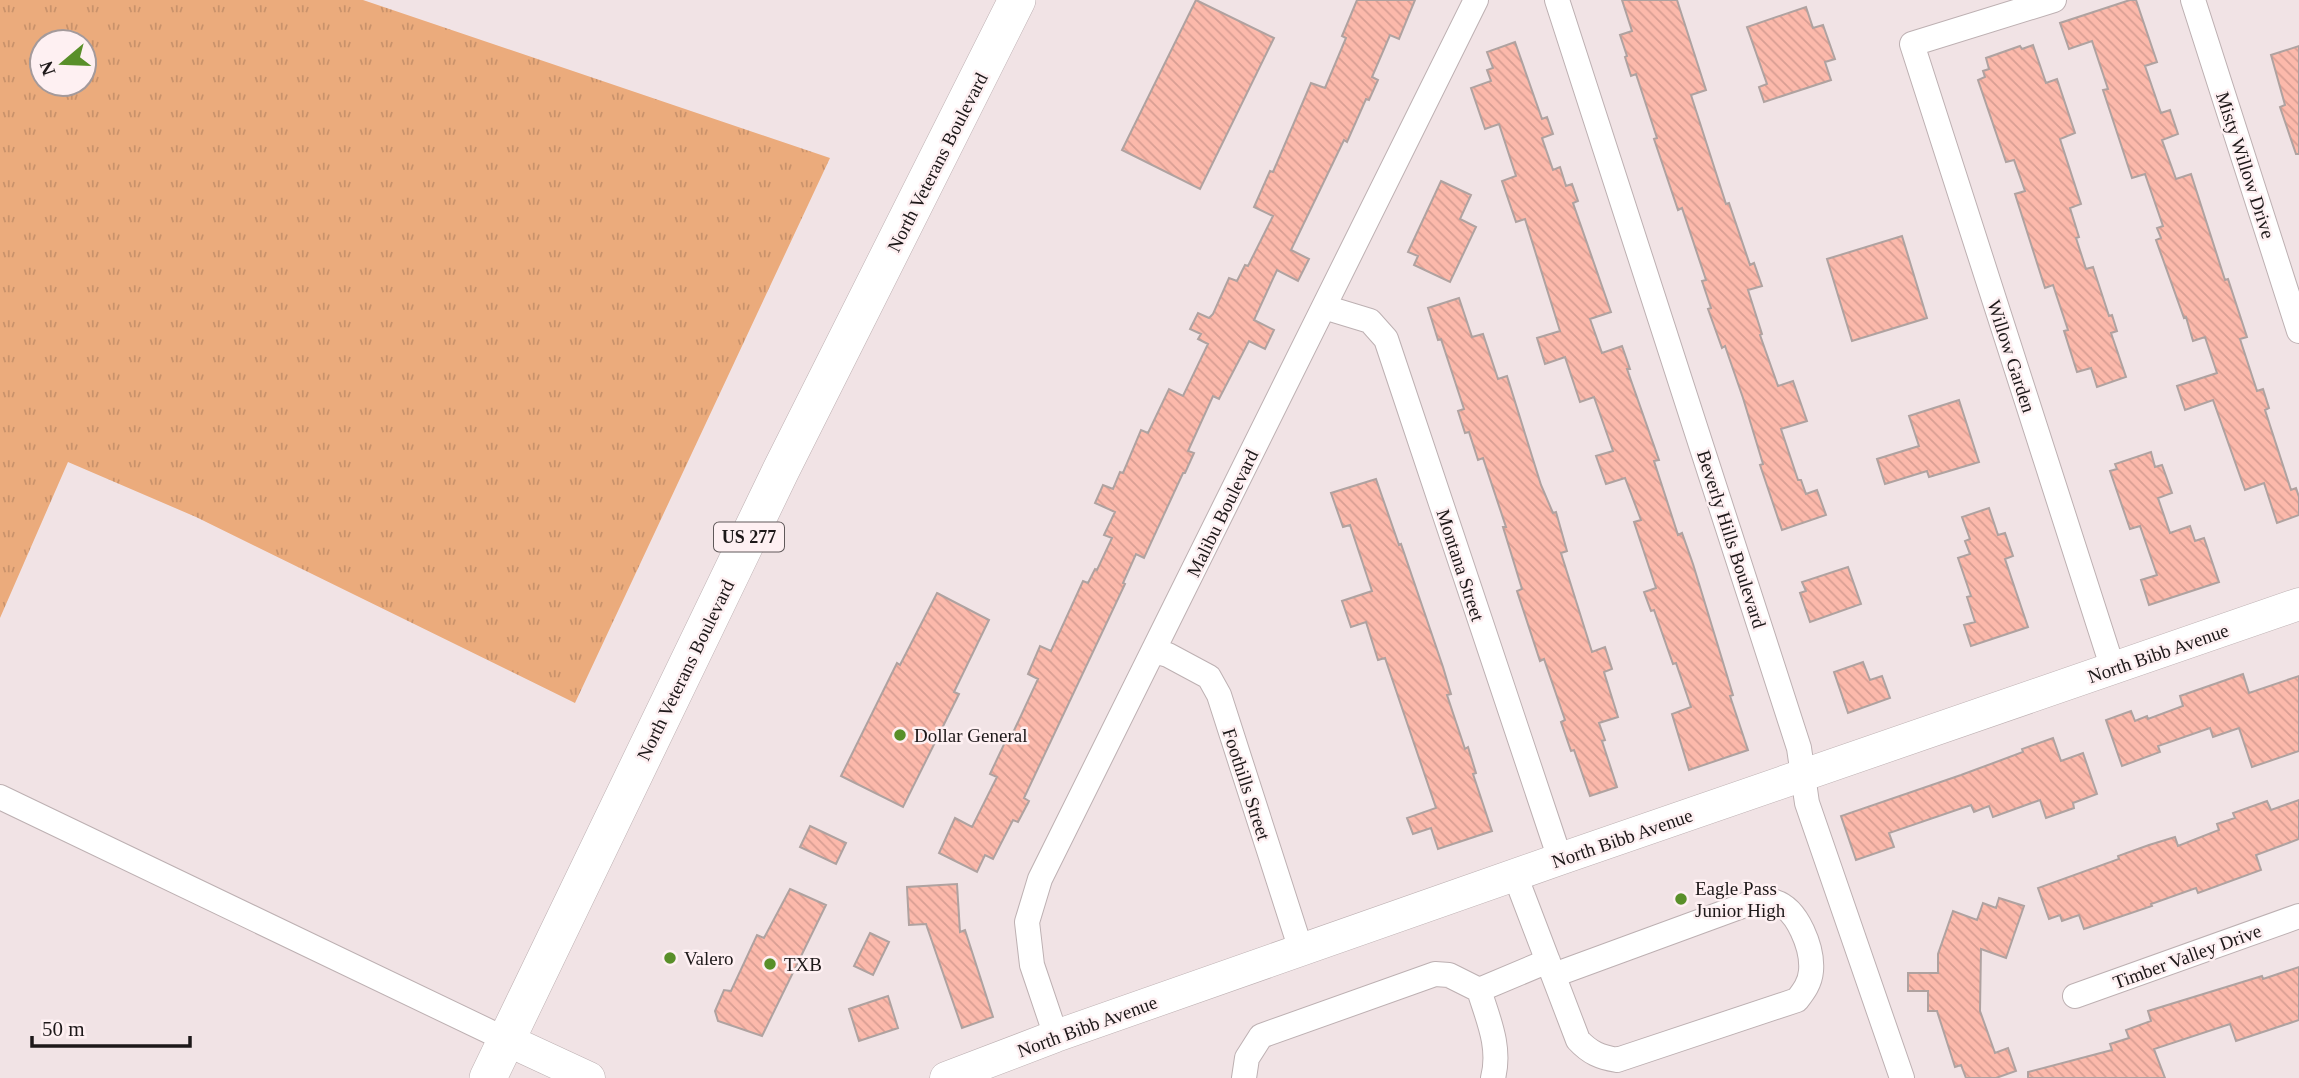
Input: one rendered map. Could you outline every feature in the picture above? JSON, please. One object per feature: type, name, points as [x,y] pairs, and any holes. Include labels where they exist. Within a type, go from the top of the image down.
[{"type":"highway","name":"North Veterans Boulevard","points":[[488,1078],[781,470],[1017,0]]},
{"type":"main road","name":"North Bibb Avenue","points":[[946,1078],[1056,1036],[1560,859],[2299,604]]},
{"type":"main road","points":[[507,1040],[589,1078]]},
{"type":"street","name":"Malibu Boulevard","points":[[1056,1036],[1032,965],[1027,922],[1041,879],[1476,0]]},
{"type":"street","name":"Beverly Hills Boulevard","points":[[1557,0],[1799,748],[1807,803],[1902,1078]]},
{"type":"street","name":"Willow Garden","points":[[2054,0],[1912,44],[2113,669]]},
{"type":"street","name":"Misty Willow Drive","points":[[2193,0],[2299,331]]},
{"type":"street","name":"Montana Street","points":[[1324,307],[1370,321],[1387,339],[1560,859]]},
{"type":"street","name":"Foothills Street","points":[[1154,651],[1168,655],[1209,677],[1219,695],[1301,950]]},
{"type":"street","points":[[0,797],[507,1040]]},
{"type":"street","points":[[1244,1078],[1247,1058],[1261,1036],[1436,974],[1449,975],[1479,990],[1551,968],[1753,902],[1775,901],[1794,915],[1810,951],[1811,971],[1808,986],[1797,1000],[1617,1060],[1602,1058],[1589,1052],[1578,1040],[1551,968],[1516,875]]},
{"type":"street","name":"Timber Valley Drive","points":[[2074,996],[2299,915]]},
{"type":"street","points":[[1479,990],[1495,1040],[1497,1064],[1493,1078]]},
{"type":"green space","points":[[0,0],[363,0],[830,158],[575,703],[196,517],[68,462],[0,618]]},
{"type":"building","points":[[1196,0],[1274,38],[1200,189],[1122,150]]},
{"type":"building","points":[[1357,0],[1415,0],[1399,39],[1390,35],[1372,77],[1378,80],[1369,100],[1366,99],[1347,142],[1344,140],[1291,250],[1309,259],[1298,281],[1277,270],[1254,320],[1274,330],[1265,349],[1249,341],[1219,399],[1213,396],[1188,451],[1194,453],[1185,473],[1144,558],[1136,554],[1123,583],[1125,584],[1024,798],[1029,801],[1018,822],[1013,820],[993,859],[985,855],[977,872],[939,853],[955,818],[972,827],[997,777],[990,774],[1038,679],[1028,674],[1040,646],[1051,651],[1083,581],[1088,583],[1095,569],[1097,570],[1112,538],[1104,535],[1115,512],[1095,503],[1103,485],[1113,489],[1120,472],[1123,473],[1141,430],[1148,433],[1169,389],[1183,396],[1208,344],[1198,339],[1201,334],[1190,329],[1198,313],[1209,318],[1213,314],[1229,278],[1237,281],[1245,265],[1248,266],[1273,216],[1254,207],[1270,171],[1273,172],[1311,83],[1325,88],[1346,38],[1342,36]]},
{"type":"building","points":[[1622,0],[1677,0],[1706,90],[1691,95],[1726,204],[1729,203],[1750,265],[1754,263],[1762,286],[1748,290],[1762,334],[1760,335],[1778,386],[1793,381],[1807,421],[1781,429],[1798,480],[1801,480],[1806,494],[1817,490],[1826,515],[1782,530],[1760,465],[1763,464],[1743,398],[1725,346],[1722,348],[1708,309],[1711,308],[1702,281],[1706,280],[1682,208],[1678,210],[1636,74],[1631,76],[1625,57],[1627,56],[1620,35],[1632,31]]},
{"type":"building","points":[[2136,0],[2157,62],[2145,66],[2161,113],[2170,110],[2178,134],[2162,140],[2176,179],[2191,174],[2225,280],[2228,279],[2247,337],[2240,339],[2257,391],[2263,389],[2269,408],[2265,410],[2291,490],[2296,488],[2299,497],[2299,515],[2277,523],[2264,483],[2245,490],[2213,400],[2185,410],[2177,386],[2217,373],[2205,337],[2193,341],[2186,317],[2184,318],[2156,240],[2161,238],[2157,228],[2163,226],[2145,174],[2132,178],[2103,90],[2108,89],[2092,41],[2069,49],[2060,23]]},
{"type":"building","points":[[1806,7],[1813,28],[1823,25],[1835,59],[1825,62],[1831,80],[1764,102],[1759,87],[1767,84],[1747,27]]},
{"type":"building","points":[[1515,42],[1542,119],[1547,117],[1553,134],[1542,138],[1553,170],[1560,167],[1566,186],[1572,184],[1578,201],[1573,203],[1611,312],[1590,319],[1602,353],[1622,346],[1630,369],[1627,369],[1659,460],[1654,461],[1678,535],[1682,533],[1693,564],[1748,750],[1689,770],[1672,714],[1691,707],[1676,663],[1673,664],[1654,610],[1651,611],[1644,592],[1656,588],[1634,522],[1641,520],[1625,478],[1606,484],[1596,456],[1613,451],[1594,397],[1580,402],[1565,357],[1545,364],[1537,338],[1560,331],[1525,219],[1516,222],[1502,181],[1516,176],[1499,124],[1485,129],[1471,88],[1491,81],[1487,70],[1493,68],[1487,52]]},
{"type":"building","points":[[2033,45],[2046,83],[2057,79],[2075,133],[2060,139],[2081,204],[2070,208],[2079,237],[2076,238],[2086,269],[2093,267],[2109,316],[2112,315],[2117,331],[2111,333],[2126,377],[2097,387],[2091,368],[2077,372],[2064,331],[2068,330],[2053,285],[2045,288],[2015,194],[2025,191],[2014,160],[2006,162],[1978,80],[1985,77],[1983,71],[1989,69],[1986,58],[2020,46],[2022,49]]},
{"type":"building","points":[[2299,46],[2299,154],[2296,154],[2280,107],[2285,105],[2271,55]]},
{"type":"building","points":[[1441,181],[1471,195],[1460,219],[1476,227],[1450,282],[1414,265],[1418,256],[1408,252]]},
{"type":"building","points":[[1902,236],[1927,318],[1852,341],[1827,259]]},
{"type":"building","points":[[1459,298],[1472,337],[1483,334],[1498,379],[1507,376],[1541,485],[1553,513],[1556,512],[1567,551],[1561,553],[1592,652],[1605,647],[1612,669],[1604,672],[1618,717],[1599,723],[1617,787],[1590,796],[1574,750],[1571,751],[1561,722],[1565,720],[1544,659],[1540,661],[1517,591],[1522,589],[1503,527],[1506,527],[1483,458],[1478,460],[1469,432],[1465,433],[1458,411],[1464,409],[1428,308]]},
{"type":"building","points":[[1959,400],[1979,462],[1929,477],[1927,471],[1885,484],[1877,459],[1919,446],[1909,416]]},
{"type":"building","points":[[2151,452],[2155,467],[2162,465],[2172,493],[2158,498],[2170,533],[2190,526],[2195,541],[2204,538],[2219,582],[2149,605],[2141,580],[2157,575],[2140,526],[2130,529],[2110,471],[2117,469],[2115,464]]},
{"type":"building","points":[[1376,479],[1443,667],[1451,694],[1447,695],[1465,749],[1468,747],[1476,773],[1473,774],[1492,831],[1438,849],[1431,828],[1413,834],[1407,818],[1436,808],[1385,658],[1378,660],[1366,622],[1351,627],[1342,601],[1372,591],[1350,525],[1343,527],[1331,493]]},
{"type":"building","points":[[1989,508],[1998,535],[2005,533],[2013,556],[2005,559],[2028,627],[1971,646],[1964,625],[1975,622],[1967,597],[1971,596],[1958,558],[1970,554],[1965,541],[1970,539],[1962,517]]},
{"type":"building","points":[[1848,567],[1861,604],[1810,622],[1800,593],[1806,591],[1802,582]]},
{"type":"building","name":"Dollar General","points":[[937,593],[989,620],[954,692],[959,694],[903,807],[841,776],[897,663],[900,665]]},
{"type":"building","points":[[1863,662],[1870,680],[1882,676],[1890,698],[1848,713],[1834,672]]},
{"type":"building","points":[[2243,674],[2249,693],[2299,676],[2299,751],[2252,767],[2239,728],[2213,737],[2210,728],[2158,746],[2160,752],[2122,766],[2106,720],[2131,711],[2135,721],[2147,716],[2148,719],[2183,706],[2180,696]]},
{"type":"building","points":[[2053,738],[2061,761],[2083,753],[2097,794],[2073,803],[2074,808],[2046,818],[2040,800],[1993,817],[1989,806],[1974,812],[1971,805],[1889,833],[1894,847],[1856,860],[1841,816],[1961,775]]},
{"type":"building","points":[[2299,800],[2299,839],[2256,855],[2261,870],[2198,893],[2196,888],[2084,929],[2079,915],[2062,921],[2060,915],[2049,919],[2038,888],[2175,837],[2178,846],[2219,830],[2217,824],[2235,818],[2233,813],[2267,801],[2271,810]]},
{"type":"building","points":[[810,826],[846,843],[836,864],[800,847]]},
{"type":"building","points":[[957,884],[960,932],[965,930],[993,1017],[962,1028],[926,924],[909,925],[907,887]]},
{"type":"building","name":"TXB","points":[[790,889],[826,905],[762,1036],[718,1021],[715,1011],[724,990],[731,991],[757,935],[764,938]]},
{"type":"building","points":[[1999,898],[2024,906],[2006,958],[1981,949],[1980,1011],[1995,1053],[2008,1048],[2016,1071],[1996,1078],[1966,1078],[1961,1065],[1955,1067],[1937,1011],[1928,1011],[1928,991],[1908,991],[1908,973],[1938,973],[1938,954],[1953,911],[1977,920],[1983,903],[1996,908]]},
{"type":"building","points":[[870,933],[889,942],[873,975],[854,966]]},
{"type":"building","points":[[2299,967],[2299,1020],[2236,1041],[2230,1024],[2154,1049],[2165,1078],[2028,1078],[2028,1072],[2112,1050],[2110,1044],[2129,1038],[2126,1030],[2151,1021],[2148,1011]]},
{"type":"building","points":[[888,996],[898,1028],[859,1041],[849,1009]]},
{"type":"place","name":"Dollar General","points":[[900,735]]},
{"type":"place","name":"Eagle Pass Junior High","points":[[1681,899]]},
{"type":"place","name":"Valero","points":[[670,958]]},
{"type":"place","name":"TXB","points":[[770,964]]}]
